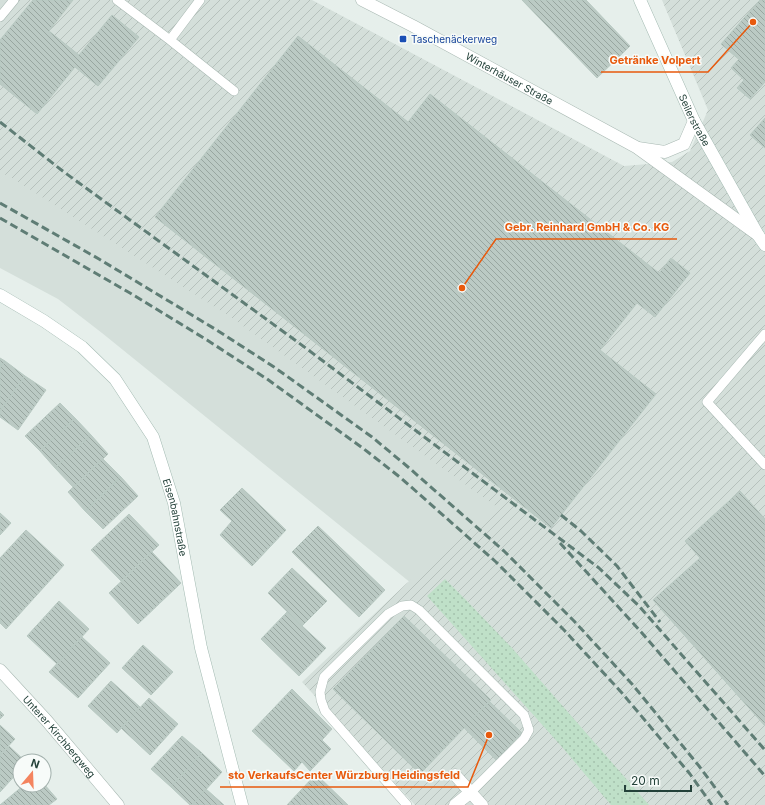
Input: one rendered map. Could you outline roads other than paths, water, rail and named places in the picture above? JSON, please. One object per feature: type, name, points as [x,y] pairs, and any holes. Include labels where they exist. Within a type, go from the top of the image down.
[{"type":"street","name":"Winterhäuser Straße","points":[[362,0],[636,147],[762,240]]},
{"type":"street","name":"Seilerstraße","points":[[640,0],[694,121],[762,240]]},
{"type":"street","name":"Winterhäuser Straße","points":[[636,147],[664,152],[684,144],[694,121]]},
{"type":"street","name":"Eisenbahnstraße","points":[[0,295],[44,321],[82,347],[115,380],[153,437],[174,503],[202,648],[242,805]]},
{"type":"street","name":"Unterer Kirchbergweg","points":[[0,670],[47,721],[118,805]]},
{"type":"street","points":[[455,775],[482,805]]},
{"type":"street","points":[[455,805],[471,792]]},
{"type":"lane","points":[[0,17],[14,0]]},
{"type":"lane","points":[[117,0],[234,91]]},
{"type":"lane","points":[[170,40],[200,0]]},
{"type":"lane","points":[[765,334],[707,402],[765,465]]},
{"type":"lane","points":[[407,805],[325,711],[320,692],[324,678],[388,614],[402,606],[411,605],[419,610],[524,715],[529,730],[524,739],[471,792]]},
{"type":"railway","points":[[0,122],[64,172],[299,343],[599,568],[639,606],[765,750]]},
{"type":"railway","points":[[0,203],[99,259],[215,329],[274,367],[372,437],[504,551],[574,621],[632,684],[699,766],[728,805]]},
{"type":"railway","points":[[0,218],[130,293],[207,340],[267,379],[364,449],[401,478],[496,562],[564,630],[622,693],[690,774],[712,805]]},
{"type":"railway","points":[[561,515],[581,531],[617,566],[660,622]]},
{"type":"railway","points":[[560,543],[642,633],[765,776]]},
{"type":"place","name":"Getränke Volpert","points":[[753,22]]},
{"type":"place","name":"Taschenäckerweg","points":[[403,39]]},
{"type":"place","name":"Gebr. Reinhard GmbH & Co. KG","points":[[462,288]]},
{"type":"place","name":"sto VerkaufsCenter Würzburg Heidingsfeld","points":[[489,735]]}]
